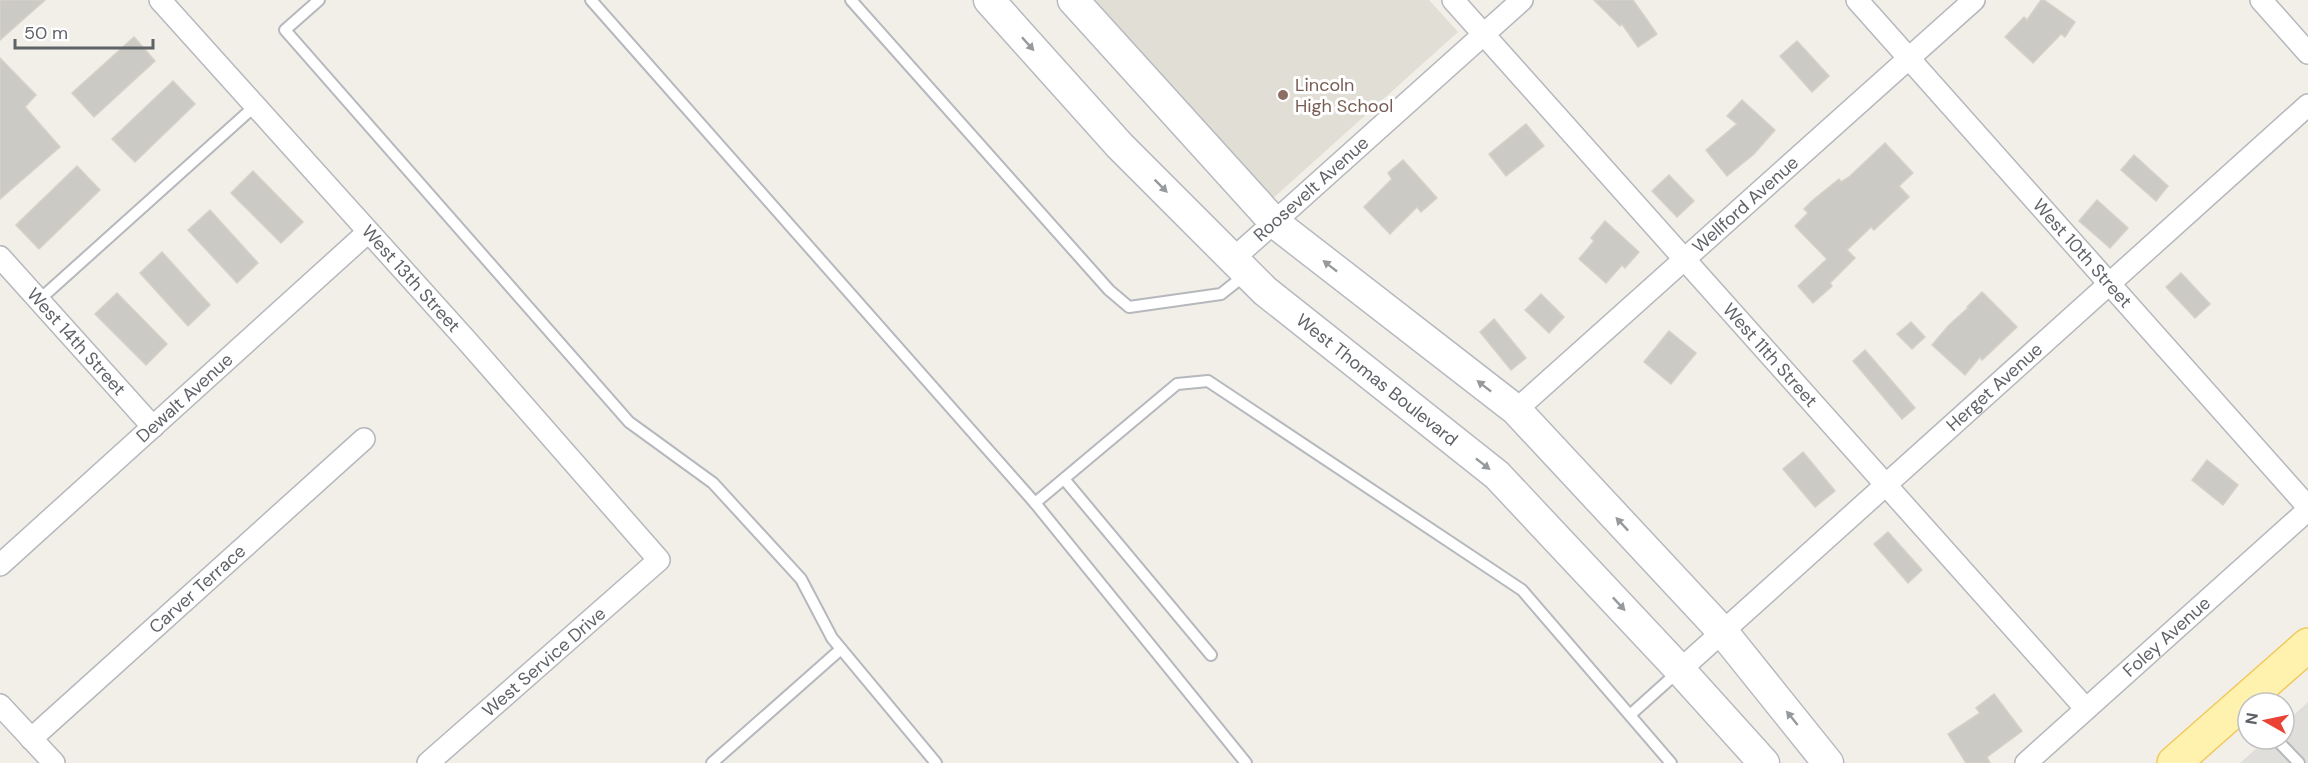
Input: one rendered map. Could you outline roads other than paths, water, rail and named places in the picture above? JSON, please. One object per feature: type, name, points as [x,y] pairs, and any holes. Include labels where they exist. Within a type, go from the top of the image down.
[{"type":"main road","points":[[2174,763],[2308,645]]},
{"type":"street","name":"West 13th Street","points":[[160,0],[659,560]]},
{"type":"street","name":"West Thomas Boulevard","points":[[989,0],[1120,146],[1265,291],[1497,475],[1764,763]]},
{"type":"street","points":[[1073,0],[1275,223],[1516,410],[1722,631],[1828,763]]},
{"type":"street","name":"West 11th Street","points":[[1453,0],[2086,709]]},
{"type":"street","name":"Roosevelt Avenue","points":[[1240,266],[1275,223],[1522,0]]},
{"type":"street","name":"West 10th Street","points":[[1857,0],[2308,508]]},
{"type":"street","name":"Wellford Avenue","points":[[1516,410],[1974,0]]},
{"type":"street","points":[[2261,0],[2308,53]]},
{"type":"street","name":"Herget Avenue","points":[[1680,670],[2308,105]]},
{"type":"street","name":"Dewalt Avenue","points":[[0,565],[368,232]]},
{"type":"street","name":"West 14th Street","points":[[0,256],[153,427]]},
{"type":"street","name":"Carver Terrace","points":[[31,739],[364,439]]},
{"type":"street","name":"Foley Avenue","points":[[2026,763],[2308,508]]},
{"type":"street","name":"West Service Drive","points":[[428,763],[659,560]]},
{"type":"street","points":[[0,705],[54,763]]},
{"type":"lane","points":[[319,0],[285,30],[629,422],[713,483],[801,579],[832,638],[936,763]]},
{"type":"lane","points":[[591,0],[1035,503],[1246,763]]},
{"type":"lane","points":[[851,0],[1109,290],[1129,307],[1221,294],[1240,266]]},
{"type":"lane","points":[[39,300],[255,106]]},
{"type":"lane","points":[[1035,503],[1177,384],[1208,381],[1522,590],[1671,763]]},
{"type":"lane","points":[[1064,479],[1211,655]]},
{"type":"lane","points":[[712,763],[841,649]]},
{"type":"lane","points":[[1630,715],[1680,670]]},
{"type":"lane","points":[[2288,751],[2299,763]]},
{"type":"place","name":"Lincoln High School","points":[[1283,95]]}]
